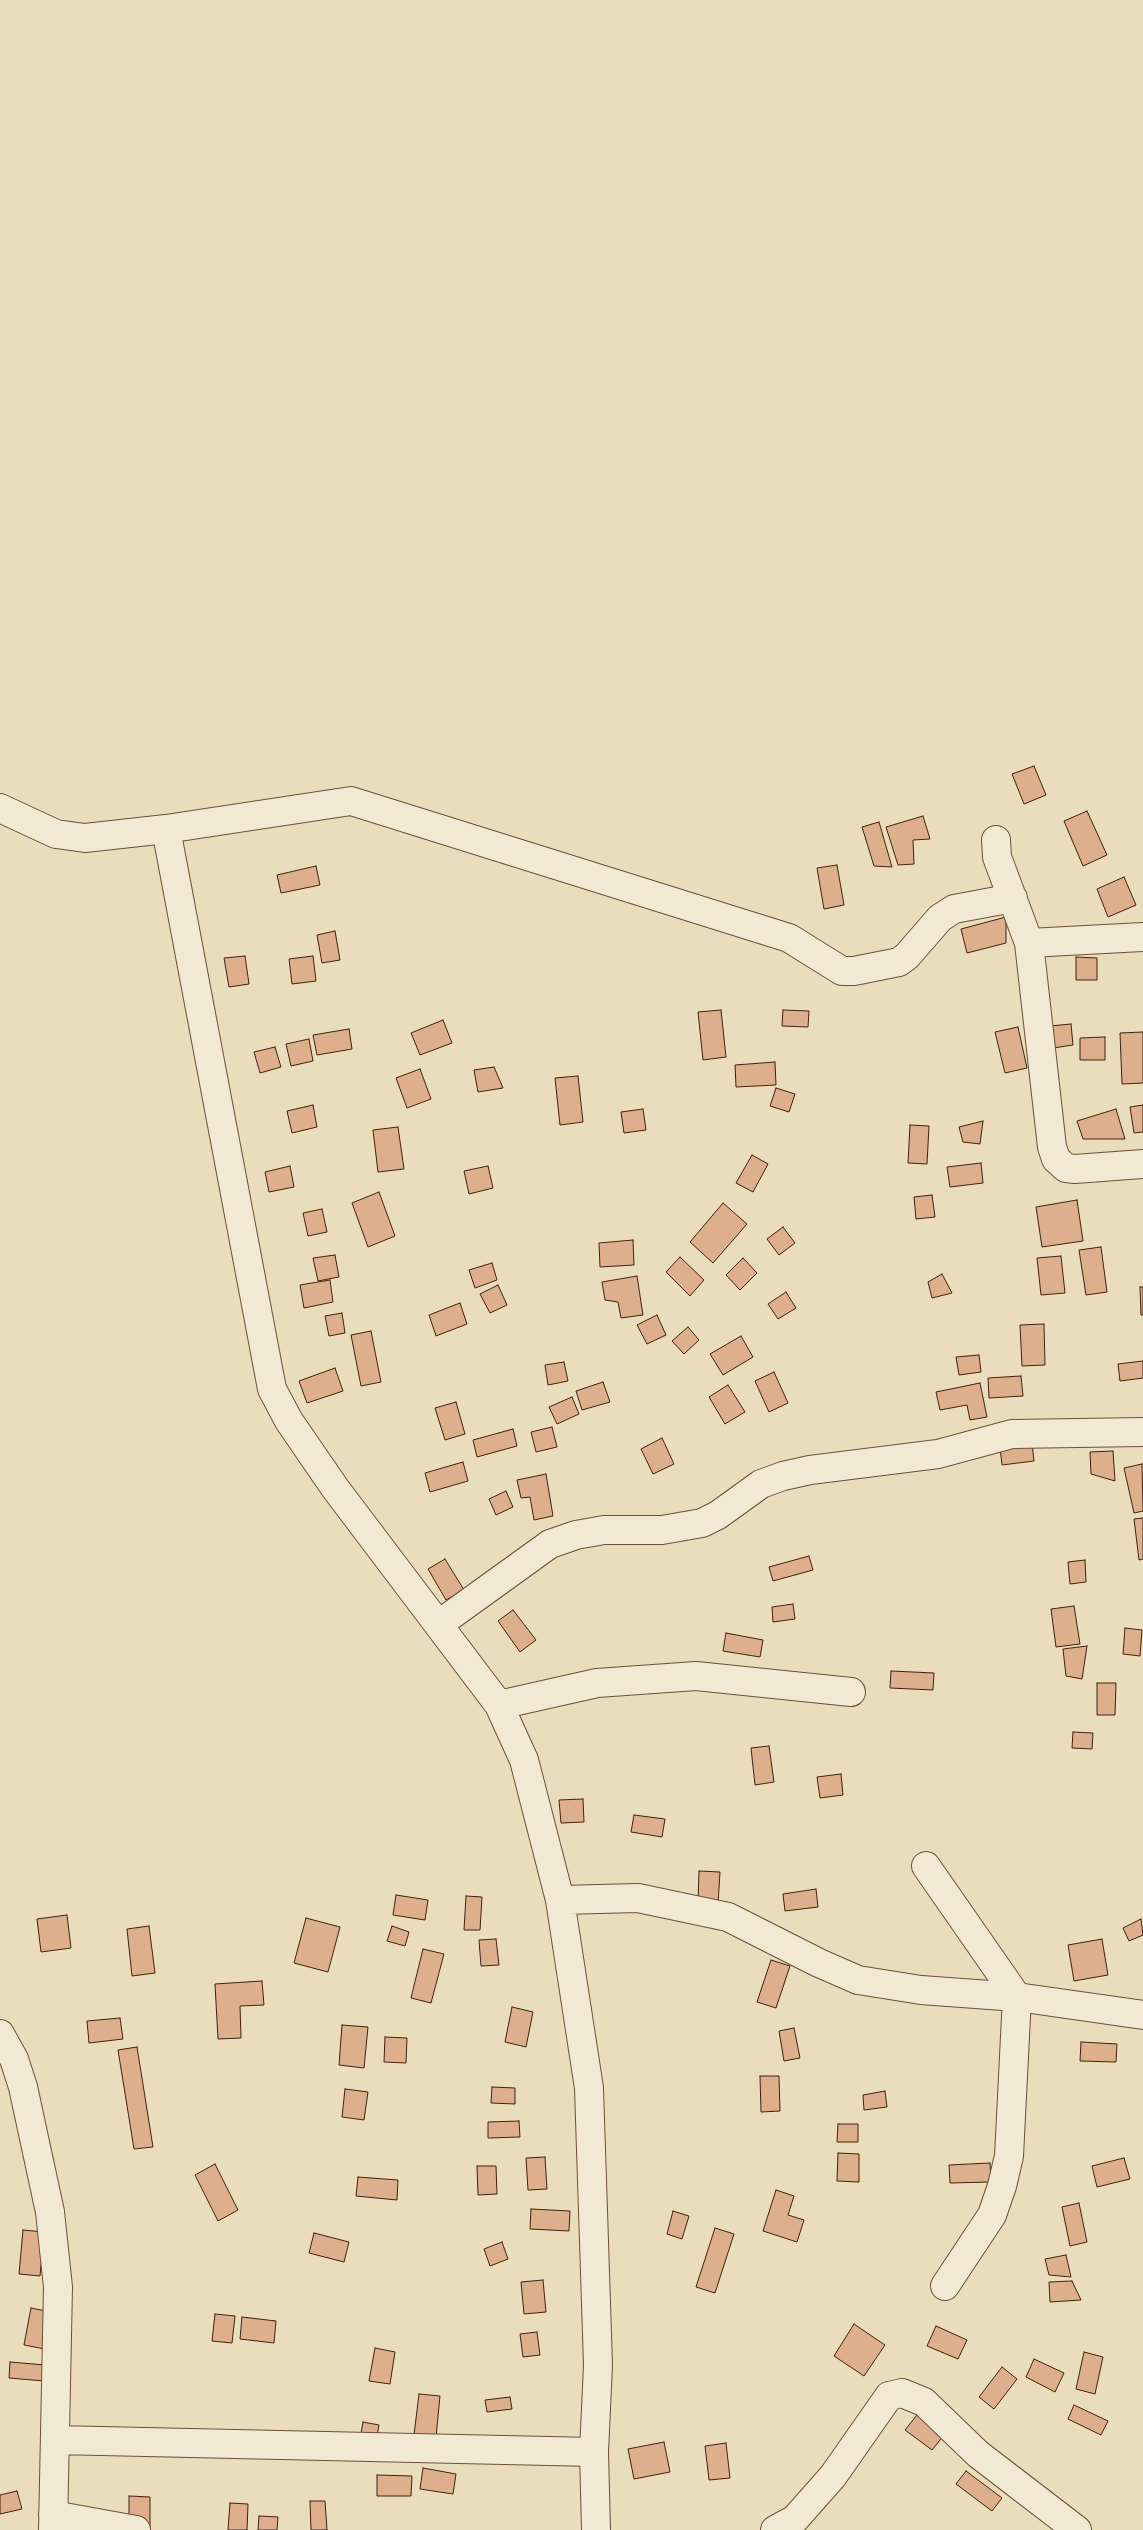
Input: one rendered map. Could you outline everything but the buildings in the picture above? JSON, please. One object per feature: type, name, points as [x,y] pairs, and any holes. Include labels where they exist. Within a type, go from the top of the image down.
[{"type":"street","points":[[0,808],[56,834],[85,838],[166,829],[351,801],[789,938],[842,971],[854,971],[899,962],[907,956],[940,918],[954,909],[1013,898]]},
{"type":"street","points":[[166,829],[272,1389],[289,1421],[335,1488],[499,1705],[524,1760],[560,1900],[588,2088],[598,2365],[594,2452],[596,2530]]},
{"type":"street","points":[[996,840],[997,857],[1029,943],[1051,1138],[1056,1159],[1066,1168],[1075,1169],[1143,1164]]},
{"type":"street","points":[[1029,943],[1143,937]]},
{"type":"street","points":[[439,1624],[550,1544],[576,1535],[604,1530],[662,1530],[702,1523],[718,1515],[761,1484],[783,1476],[810,1470],[938,1454],[1012,1434],[1143,1432]]},
{"type":"street","points":[[499,1705],[597,1683],[696,1676],[851,1692]]},
{"type":"street","points":[[926,1866],[1017,1997],[1009,2156],[1002,2186],[992,2215],[945,2286]]},
{"type":"street","points":[[560,1900],[638,1898],[728,1916],[818,1963],[858,1980],[922,1990],[1017,1997],[1143,2015]]},
{"type":"street","points":[[0,2034],[14,2059],[23,2087],[50,2212],[58,2288],[53,2523],[136,2530]]},
{"type":"street","points":[[775,2530],[795,2519],[833,2476],[889,2396],[902,2393],[924,2402],[978,2454],[1077,2530]]},
{"type":"street","points":[[56,2440],[594,2452]]}]
